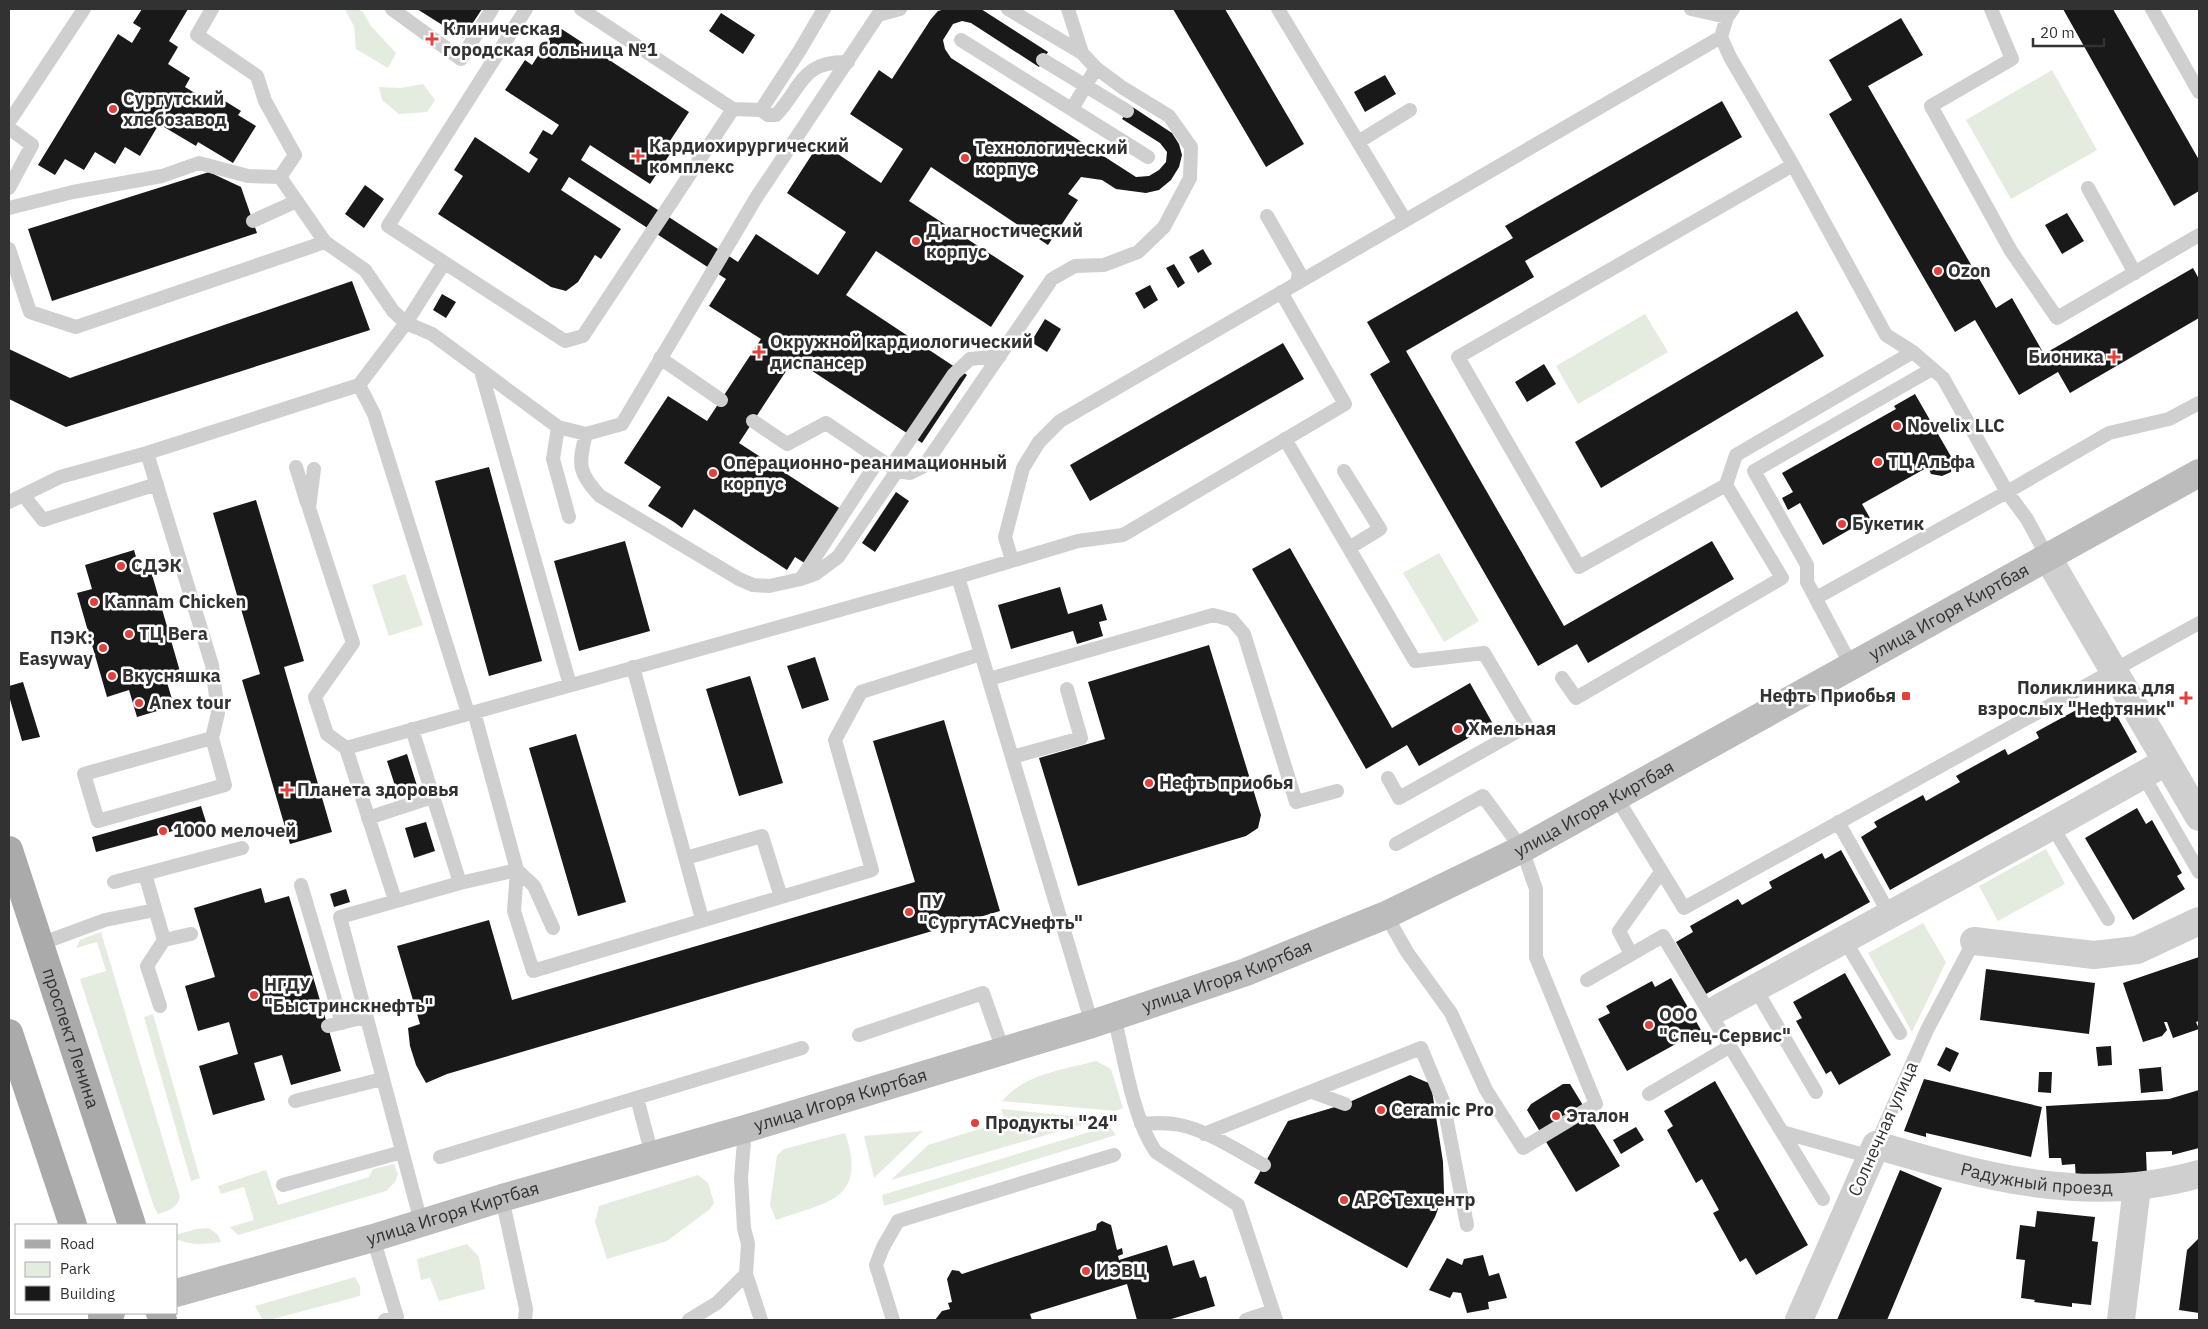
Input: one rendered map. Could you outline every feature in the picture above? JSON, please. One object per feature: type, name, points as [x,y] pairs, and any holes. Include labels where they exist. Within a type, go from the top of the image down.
[{"type":"main road","name":"улица Игоря Киртбая","points":[[178,1292],[373,1238],[502,1198],[745,1129],[1103,1020],[1246,972],[1386,915],[1522,849],[2199,474]]},
{"type":"main road","name":"проспект Ленина","points":[[9,850],[132,1224]]},
{"type":"main road","points":[[9,1033],[74,1224]]},
{"type":"street","points":[[2048,558],[2199,817]]},
{"type":"street","points":[[1719,1008],[2166,762]]},
{"type":"street","points":[[1974,941],[2094,955],[2137,950],[2199,921]]},
{"type":"street","name":"Радужный проезд","points":[[1873,1151],[1960,1170],[2065,1188],[2103,1190],[2137,1187],[2199,1174]]},
{"type":"street","name":"Солнечная улица","points":[[1799,1320],[1873,1151]]},
{"type":"street","points":[[2121,1320],[2137,1187]]},
{"type":"lane","points":[[9,122],[84,9]]},
{"type":"lane","points":[[212,9],[197,35],[257,76],[265,101],[295,155],[280,177]]},
{"type":"lane","points":[[392,9],[461,59],[492,9]]},
{"type":"lane","points":[[526,9],[388,226],[565,341],[583,336],[733,109]]},
{"type":"lane","points":[[581,9],[733,109],[761,110],[768,115],[776,115],[812,68],[831,61],[848,62]]},
{"type":"lane","points":[[761,110],[824,9]]},
{"type":"lane","points":[[280,177],[325,242],[365,270],[393,311],[406,323],[432,334],[558,427],[586,434],[622,424],[756,198],[878,15],[900,9]]},
{"type":"lane","points":[[753,421],[787,444],[826,423],[889,466],[910,474],[924,466],[1052,279],[1076,266],[1104,265],[1138,252],[1164,227],[1190,178],[1191,147],[1169,116],[1123,88],[1096,68],[1082,53],[1008,9]]},
{"type":"lane","points":[[1068,9],[1082,53]]},
{"type":"lane","points":[[1278,9],[1405,220]]},
{"type":"lane","points":[[1012,560],[1005,537],[1023,468],[1038,442],[1060,421],[1721,37],[1730,13],[1691,9]]},
{"type":"lane","points":[[1990,9],[2012,59],[1932,106],[2011,251],[2057,318],[2199,235]]},
{"type":"lane","points":[[2152,9],[2199,92]]},
{"type":"lane","points":[[1721,37],[1730,57],[1793,165],[1886,335],[1912,352],[1943,378],[2007,492],[2028,518],[2048,558]]},
{"type":"lane","points":[[960,40],[1148,157]]},
{"type":"lane","points":[[1043,60],[1127,111]]},
{"type":"lane","points":[[1072,109],[1096,68]]},
{"type":"lane","points":[[1358,142],[1410,110]]},
{"type":"lane","points":[[9,128],[32,145],[9,188]]},
{"type":"lane","points":[[9,208],[73,192],[162,176],[199,163],[248,176],[280,177]]},
{"type":"lane","points":[[1793,165],[1458,357],[1579,567],[1726,485],[1736,455],[1912,352]]},
{"type":"lane","points":[[2088,188],[2135,272]]},
{"type":"lane","points":[[253,221],[297,202]]},
{"type":"lane","points":[[1267,216],[1299,272],[1297,283]]},
{"type":"lane","points":[[9,249],[30,312],[76,327],[325,242]]},
{"type":"lane","points":[[9,502],[60,477],[147,453],[359,385],[406,323],[444,263]]},
{"type":"lane","points":[[346,748],[958,577],[1078,541],[1123,535],[1345,404],[1281,292]]},
{"type":"lane","points":[[801,579],[889,466],[954,374],[970,359],[1000,356]]},
{"type":"lane","points":[[660,358],[721,400]]},
{"type":"lane","points":[[1852,667],[1807,582],[1807,565],[1754,471],[1932,369]]},
{"type":"lane","points":[[481,371],[570,685]]},
{"type":"lane","points":[[359,385],[374,414],[471,712],[518,870],[514,911],[533,971],[702,919],[872,870],[835,740],[861,692],[981,654]]},
{"type":"lane","points":[[1816,598],[2109,433],[2169,420],[2199,403]]},
{"type":"lane","points":[[558,427],[553,459],[569,517]]},
{"type":"lane","points":[[586,434],[580,457],[580,467],[584,477],[600,496],[739,579],[753,585],[769,586],[801,579],[815,574],[838,557],[889,466]]},
{"type":"lane","points":[[1285,439],[1415,661],[1484,652],[1527,726],[1399,798],[1388,778]]},
{"type":"lane","points":[[147,453],[212,665],[218,713],[212,738],[225,785],[98,821],[84,774],[212,738]]},
{"type":"lane","points":[[296,467],[353,642],[315,697],[326,734],[346,748],[395,900]]},
{"type":"lane","points":[[309,508],[314,469]]},
{"type":"lane","points":[[1344,471],[1380,529],[1349,548]]},
{"type":"lane","points":[[24,496],[43,520],[157,484]]},
{"type":"lane","points":[[1562,678],[1576,698],[1782,578],[1726,485]]},
{"type":"lane","points":[[958,577],[1012,757],[1146,1139],[1156,1152],[1238,1205],[1275,1315],[1246,1320]]},
{"type":"lane","points":[[989,679],[1214,615],[1232,620],[1244,634],[1296,802],[1337,790]]},
{"type":"lane","points":[[1616,797],[1684,908],[2199,623]]},
{"type":"lane","points":[[633,667],[702,919]]},
{"type":"lane","points":[[1012,757],[1080,738],[1067,689]]},
{"type":"lane","points":[[412,729],[460,883]]},
{"type":"lane","points":[[2143,775],[2199,872]]},
{"type":"lane","points":[[1386,915],[1408,952],[1451,1013],[1486,1090],[1523,1148],[1596,1104],[1536,957],[1536,889],[1522,849],[1483,796],[1396,844]]},
{"type":"lane","points":[[368,818],[432,797]]},
{"type":"lane","points":[[1838,822],[1890,915]]},
{"type":"lane","points":[[2052,826],[2108,919]]},
{"type":"lane","points":[[686,858],[762,836],[781,897]]},
{"type":"lane","points":[[114,882],[242,848]]},
{"type":"lane","points":[[421,1222],[340,918],[395,900],[518,870]]},
{"type":"lane","points":[[518,870],[534,886],[553,928]]},
{"type":"lane","points":[[1631,954],[1619,931],[1661,872]]},
{"type":"lane","points":[[145,874],[164,940]]},
{"type":"lane","points":[[301,885],[335,1024],[366,1017]]},
{"type":"lane","points":[[40,944],[105,920],[154,910]]},
{"type":"lane","points":[[160,1006],[147,966],[164,940],[191,934]]},
{"type":"lane","points":[[1587,980],[1663,936],[1823,1199]]},
{"type":"lane","points":[[1844,939],[1900,1033]]},
{"type":"lane","name":"Солнечная улица","points":[[1873,1151],[1927,1030],[1974,941]]},
{"type":"lane","points":[[1755,988],[1816,1092]]},
{"type":"lane","points":[[859,1035],[983,993],[1003,1050]]},
{"type":"lane","points":[[1650,1094],[1729,1047]]},
{"type":"lane","points":[[440,1157],[802,1048]]},
{"type":"lane","points":[[1204,1134],[1422,1048],[1443,1101],[1467,1225]]},
{"type":"lane","points":[[295,1101],[382,1079]]},
{"type":"lane","points":[[1312,1092],[1345,1104]]},
{"type":"lane","points":[[637,1098],[652,1155]]},
{"type":"lane","points":[[1141,1124],[1163,1123],[1181,1125],[1204,1134],[1264,1165]]},
{"type":"lane","points":[[745,1129],[741,1178],[744,1228],[748,1244],[746,1274],[761,1320]]},
{"type":"lane","points":[[1782,1132],[1873,1151]]},
{"type":"lane","points":[[283,1186],[402,1152]]},
{"type":"lane","points":[[893,1320],[876,1265],[898,1221],[1114,1155]]},
{"type":"lane","points":[[502,1198],[526,1308],[524,1320]]},
{"type":"lane","points":[[373,1238],[397,1317],[385,1320]]},
{"type":"lane","points":[[689,1320],[717,1303],[746,1274]]},
{"type":"green space","points":[[346,9],[357,9],[363,12],[371,26],[396,53],[388,68],[356,49],[354,26]]},
{"type":"green space","points":[[2052,70],[2097,150],[2011,199],[1966,120]]},
{"type":"green space","points":[[423,84],[435,100],[427,112],[399,114],[382,100],[379,87],[401,88]]},
{"type":"green space","points":[[1645,314],[1668,352],[1578,404],[1556,366]]},
{"type":"green space","points":[[1439,553],[1479,621],[1444,642],[1403,573]]},
{"type":"green space","points":[[405,574],[423,625],[389,636],[372,585]]},
{"type":"green space","points":[[2046,849],[2065,884],[1998,921],[1979,886]]},
{"type":"green space","points":[[1923,923],[1946,962],[1912,1032],[1868,953]]},
{"type":"green space","points":[[101,932],[180,1197],[179,1201],[169,1210],[158,1214],[154,1207],[80,979],[106,971],[97,942],[76,948],[80,940]]},
{"type":"green space","points":[[153,1014],[200,1178],[191,1181],[144,1017]]},
{"type":"green space","points":[[1096,1061],[1111,1069],[1123,1108],[1116,1111],[1002,1101],[1011,1092],[1033,1079],[1057,1070]]},
{"type":"green space","points":[[1001,1109],[1101,1119],[891,1180],[928,1145],[1005,1121]]},
{"type":"green space","points":[[1109,1126],[1116,1135],[884,1206],[882,1195]]},
{"type":"green space","points":[[923,1131],[874,1178],[864,1136]]},
{"type":"green space","points":[[845,1133],[851,1155],[851,1172],[847,1185],[839,1195],[827,1202],[776,1220],[770,1205],[777,1155],[784,1149]]},
{"type":"green space","points":[[394,1164],[398,1174],[395,1182],[386,1191],[238,1235],[230,1227],[254,1220],[244,1187],[221,1194],[218,1186],[266,1170],[278,1205],[369,1177],[373,1169]]},
{"type":"green space","points":[[698,1175],[708,1183],[714,1203],[710,1209],[667,1241],[607,1259],[595,1222],[599,1206]]},
{"type":"green space","points":[[209,1228],[218,1235],[221,1242],[193,1244],[178,1240],[178,1234],[196,1229]]},
{"type":"green space","points":[[467,1244],[479,1257],[485,1289],[439,1301],[430,1278],[421,1280],[417,1259]]},
{"type":"green space","points":[[355,1277],[360,1286],[360,1296],[269,1320],[263,1320],[255,1306]]},
{"type":"building","points":[[142,9],[188,9],[169,41],[178,47],[168,64],[190,78],[185,87],[216,106],[220,98],[241,111],[238,115],[256,126],[233,163],[198,142],[196,146],[159,124],[140,156],[125,147],[115,164],[95,152],[84,170],[65,159],[55,175],[38,165],[118,34],[132,43],[141,28],[133,23]]},
{"type":"building","points":[[417,9],[482,9],[463,38]]},
{"type":"building","points":[[945,9],[981,9],[1048,52],[1039,67],[971,23],[962,21],[953,24],[943,40],[945,49],[951,58],[1136,177],[1149,176],[1159,170],[1166,162],[1167,152],[1160,143],[1122,119],[1131,106],[1172,133],[1179,144],[1182,155],[1179,167],[1171,180],[1159,190],[1146,193],[1116,189],[1102,180],[1081,177],[1068,194],[1078,200],[1048,245],[931,167],[909,201],[1024,276],[991,327],[876,251],[846,295],[967,375],[922,443],[794,359],[739,443],[850,515],[814,569],[795,557],[787,570],[694,509],[682,528],[648,506],[661,487],[624,463],[668,396],[707,421],[761,339],[709,306],[726,279],[569,177],[561,190],[621,229],[601,259],[595,255],[578,282],[566,291],[551,287],[438,214],[463,176],[454,170],[475,137],[529,173],[538,159],[529,153],[543,130],[552,135],[559,125],[505,90],[525,60],[532,65],[557,26],[689,112],[666,147],[672,151],[650,184],[590,145],[581,160],[738,262],[756,234],[818,275],[846,232],[787,193],[820,142],[881,183],[903,149],[850,114],[879,70],[892,79],[931,19],[938,11]]},
{"type":"building","points":[[1173,9],[1225,9],[1304,144],[1266,167]]},
{"type":"building","points":[[2063,9],[2113,9],[2199,160],[2199,191],[2174,206]]},
{"type":"building","points":[[721,13],[755,35],[743,54],[709,31]]},
{"type":"building","points":[[1901,18],[1923,55],[1868,86],[1996,308],[2012,298],[2044,354],[2193,268],[2199,279],[2199,318],[2070,393],[2058,372],[2019,395],[1975,320],[1955,332],[1829,114],[1852,100],[1829,60]]},
{"type":"building","points":[[1385,75],[1396,94],[1365,112],[1354,92]]},
{"type":"building","points":[[1722,101],[1742,137],[1525,261],[1534,277],[1406,351],[1564,626],[1712,541],[1734,579],[1588,663],[1577,644],[1538,666],[1370,374],[1390,362],[1367,322],[1513,238],[1505,226]]},
{"type":"building","points":[[209,172],[241,187],[257,233],[52,301],[28,229]]},
{"type":"building","points":[[365,185],[384,199],[364,228],[345,214]]},
{"type":"building","points":[[2067,213],[2084,241],[2062,254],[2045,225]]},
{"type":"building","points":[[1203,249],[1212,264],[1198,273],[1189,257]]},
{"type":"building","points":[[1174,264],[1185,283],[1178,288],[1166,268]]},
{"type":"building","points":[[352,281],[370,330],[66,427],[9,399],[9,349],[70,378]]},
{"type":"building","points":[[1150,285],[1158,300],[1144,309],[1135,293]]},
{"type":"building","points":[[442,294],[456,302],[446,318],[433,310]]},
{"type":"building","points":[[1797,311],[1824,356],[1601,488],[1575,442]]},
{"type":"building","points":[[1045,319],[1061,329],[1047,352],[1031,342]]},
{"type":"building","points":[[1283,343],[1304,379],[1090,501],[1070,465]]},
{"type":"building","points":[[1544,364],[1556,384],[1527,402],[1515,382]]},
{"type":"building","name":"ТЦ Альфа","points":[[1915,394],[1953,460],[1951,472],[1942,476],[1931,474],[1928,467],[1862,504],[1870,518],[1823,545],[1800,503],[1788,510],[1782,498],[1793,492],[1782,473],[1896,409],[1894,406]]},
{"type":"building","points":[[489,467],[542,661],[489,676],[435,481]]},
{"type":"building","points":[[896,492],[909,501],[875,552],[862,543]]},
{"type":"building","points":[[256,500],[304,661],[284,667],[332,832],[290,844],[242,680],[260,674],[213,513]]},
{"type":"building","points":[[625,541],[650,631],[579,651],[554,561]]},
{"type":"building","points":[[1290,548],[1392,728],[1470,683],[1493,724],[1419,766],[1407,745],[1366,769],[1252,569]]},
{"type":"building","name":"ТЦ Вега","points":[[134,550],[141,574],[151,571],[181,675],[166,679],[174,706],[137,717],[129,690],[107,697],[77,593],[92,589],[85,565]]},
{"type":"building","points":[[1060,587],[1068,614],[1102,604],[1107,620],[1099,622],[1103,636],[1077,644],[1073,631],[1011,649],[998,605]]},
{"type":"building","name":"Нефть приобья","points":[[1209,645],[1261,815],[1258,828],[1246,836],[1078,886],[1039,758],[1105,739],[1088,682]]},
{"type":"building","points":[[815,657],[829,700],[802,709],[787,666]]},
{"type":"building","points":[[750,676],[783,783],[739,796],[706,689]]},
{"type":"building","points":[[23,682],[40,737],[22,741],[9,696],[9,686]]},
{"type":"building","points":[[2108,700],[2137,752],[1890,890],[1861,837],[1877,827],[1874,822],[1923,795],[1926,801],[1960,782],[1956,776],[2005,749],[2008,755],[2039,738],[2036,732],[2089,703],[2092,709]]},
{"type":"building","points":[[944,720],[1000,911],[447,1074],[426,1083],[416,1065],[410,1046],[408,1028],[420,1024],[397,946],[489,920],[512,1000],[915,882],[873,741]]},
{"type":"building","points":[[576,734],[626,902],[578,916],[529,748]]},
{"type":"building","points":[[407,754],[418,789],[398,795],[387,761]]},
{"type":"building","points":[[201,806],[206,822],[96,852],[92,837]]},
{"type":"building","points":[[2137,808],[2146,824],[2152,820],[2182,873],[2177,876],[2185,889],[2133,920],[2085,838]]},
{"type":"building","points":[[426,822],[435,851],[414,858],[405,828]]},
{"type":"building","points":[[1841,850],[1870,902],[1706,994],[1676,942],[1693,932],[1690,926],[1738,899],[1742,905],[1772,888],[1769,882],[1822,853],[1825,859]]},
{"type":"building","name":"НГДУ \"Быстринскнефть\"","points":[[261,888],[265,903],[289,896],[341,1071],[291,1085],[282,1055],[254,1063],[265,1100],[213,1115],[199,1066],[238,1054],[229,1022],[198,1031],[185,986],[215,977],[194,908]]},
{"type":"building","points":[[346,889],[350,902],[334,907],[330,894]]},
{"type":"building","points":[[2199,957],[2199,1021],[2196,1022],[2199,1029],[2173,1038],[2167,1022],[2164,1022],[2167,1030],[2162,1036],[2143,1042],[2123,983]]},
{"type":"building","points":[[1986,969],[2095,983],[2089,1034],[1980,1020]]},
{"type":"building","points":[[1845,973],[1891,1055],[1839,1085],[1831,1071],[1826,1074],[1796,1021],[1802,1018],[1793,1002]]},
{"type":"building","name":"ООО \"Спец-Сервис\"","points":[[1671,978],[1701,1030],[1627,1071],[1598,1019],[1610,1013],[1606,1006],[1652,981],[1655,987]]},
{"type":"building","points":[[2111,1046],[2112,1065],[2098,1066],[2096,1047]]},
{"type":"building","points":[[1946,1047],[1959,1053],[1950,1072],[1937,1065]]},
{"type":"building","points":[[2161,1067],[2163,1091],[2141,1093],[2139,1069]]},
{"type":"building","points":[[2039,1072],[2052,1072],[2051,1093],[2038,1092]]},
{"type":"building","points":[[1410,1075],[1431,1084],[1443,1162],[1444,1193],[1435,1217],[1407,1268],[1254,1183],[1288,1121],[1345,1104]]},
{"type":"building","points":[[1924,1079],[2042,1107],[2031,1157],[1926,1133],[1926,1137],[1904,1131]]},
{"type":"building","points":[[1715,1081],[1808,1245],[1756,1275],[1746,1258],[1740,1262],[1713,1213],[1719,1210],[1702,1179],[1696,1183],[1667,1130],[1673,1126],[1664,1111]]},
{"type":"building","points":[[1563,1084],[1570,1084],[1620,1166],[1576,1192],[1527,1110],[1531,1104]]},
{"type":"building","points":[[2199,1090],[2199,1148],[2172,1155],[2172,1151],[2146,1152],[2147,1177],[2076,1181],[2075,1164],[2062,1165],[2061,1158],[2049,1158],[2046,1106],[2169,1099]]},
{"type":"building","points":[[1636,1127],[1644,1140],[1621,1154],[1613,1140]]},
{"type":"building","points":[[1900,1170],[1942,1188],[1893,1306],[1887,1320],[1837,1320]]},
{"type":"building","points":[[2037,1211],[2095,1217],[2092,1241],[2098,1242],[2091,1305],[2072,1303],[2072,1307],[2034,1302],[2035,1300],[2021,1298],[2025,1260],[2016,1259],[2020,1225],[2035,1227]]},
{"type":"building","name":"ИЭВЦ","points":[[1102,1221],[1111,1225],[1117,1250],[1122,1248],[1123,1254],[1118,1256],[1119,1260],[1167,1245],[1173,1266],[1194,1260],[1200,1278],[1206,1276],[1215,1306],[1168,1320],[1137,1320],[1127,1284],[1030,1314],[1032,1320],[935,1320],[942,1311],[950,1309],[948,1303],[952,1302],[947,1279],[952,1270],[959,1271],[962,1274],[1096,1230],[1097,1224]]},
{"type":"building","points":[[2198,1239],[2199,1313],[2179,1310],[2187,1250]]},
{"type":"building","points":[[1483,1255],[1489,1276],[1499,1273],[1507,1298],[1488,1302],[1489,1309],[1467,1313],[1461,1293],[1453,1292],[1450,1298],[1429,1290],[1447,1258],[1462,1265],[1464,1259]]},
{"type":"place","name":"Клиническая городская больница №1","points":[[432,39]]},
{"type":"place","name":"Сургутский хлебозавод","points":[[113,109]]},
{"type":"place","name":"Кардиохирургический комплекс","points":[[638,156]]},
{"type":"place","name":"Технологический корпус","points":[[965,158]]},
{"type":"place","name":"Диагностический корпус","points":[[916,241]]},
{"type":"place","name":"Ozon","points":[[1938,271]]},
{"type":"place","name":"Окружной кардиологический диспансер","points":[[759,352]]},
{"type":"place","name":"Бионика","points":[[2114,357]]},
{"type":"place","name":"Novelix LLC","points":[[1897,426]]},
{"type":"place","name":"ТЦ Альфа","points":[[1878,462]]},
{"type":"place","name":"Операционно-реанимационный корпус","points":[[713,473]]},
{"type":"place","name":"Букетик","points":[[1842,524]]},
{"type":"place","name":"СДЭК","points":[[121,566]]},
{"type":"place","name":"Kannam Chicken","points":[[94,602]]},
{"type":"place","name":"ТЦ Вега","points":[[129,634]]},
{"type":"place","name":"ПЭК: Easyway","points":[[103,648]]},
{"type":"place","name":"Вкусняшка","points":[[112,676]]},
{"type":"place","name":"Нефть Приобья","points":[[1906,696]]},
{"type":"place","name":"Поликлиника для взрослых \"Нефтяник\"","points":[[2186,698]]},
{"type":"place","name":"Anex tour","points":[[139,703]]},
{"type":"place","name":"Хмельная","points":[[1458,729]]},
{"type":"place","name":"Нефть приобья","points":[[1149,783]]},
{"type":"place","name":"Планета здоровья","points":[[287,790]]},
{"type":"place","name":"1000 мелочей","points":[[163,831]]},
{"type":"place","name":"ПУ \"СургутАСУнефть\"","points":[[909,912]]},
{"type":"place","name":"НГДУ \"Быстринскнефть\"","points":[[254,995]]},
{"type":"place","name":"ООО \"Спец-Сервис\"","points":[[1649,1025]]},
{"type":"place","name":"Ceramic Pro","points":[[1381,1110]]},
{"type":"place","name":"Эталон","points":[[1556,1116]]},
{"type":"place","name":"Продукты \"24\"","points":[[975,1123]]},
{"type":"place","name":"АРС Техцентр","points":[[1344,1200]]},
{"type":"place","name":"ИЭВЦ","points":[[1086,1271]]}]
